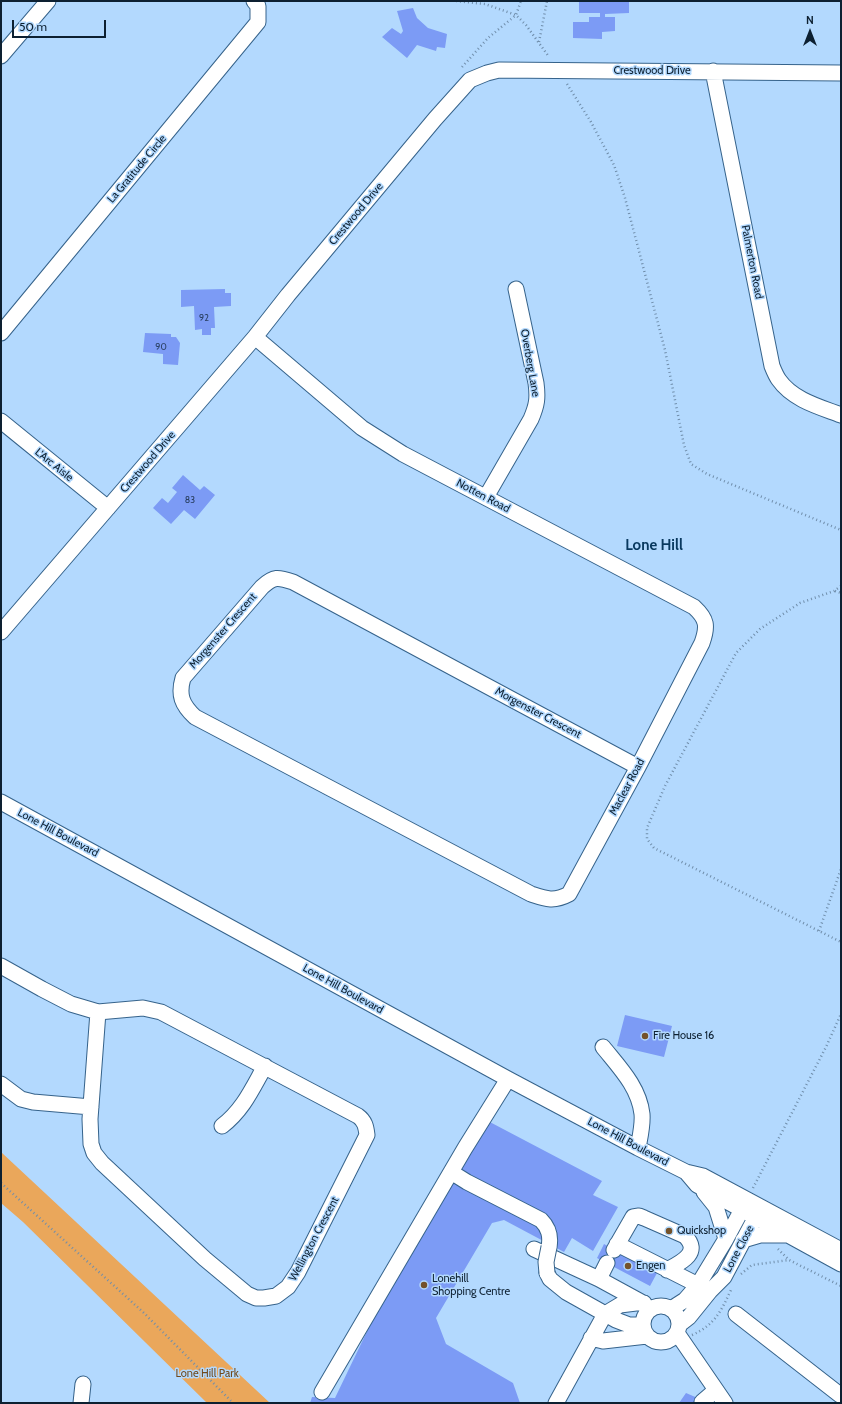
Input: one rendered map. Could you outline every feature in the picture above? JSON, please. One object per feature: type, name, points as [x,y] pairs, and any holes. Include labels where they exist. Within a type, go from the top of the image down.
[{"type":"street","points":[[1,56],[48,1]]},
{"type":"street","name":"La Gratitude Circle","points":[[1,333],[258,22],[258,6],[254,1]]},
{"type":"street","name":"Crestwood Drive","points":[[1,632],[255,337],[369,197],[470,80],[499,70],[841,73]]},
{"type":"street","name":"Palmerton Road","points":[[713,71],[772,366],[780,381],[790,392],[804,401],[841,415]]},
{"type":"street","name":"Overberg Lane","points":[[486,497],[531,419],[538,397],[516,289]]},
{"type":"street","name":"Notten Road","points":[[255,337],[362,428],[402,454],[694,607],[701,614],[706,623],[702,643]]},
{"type":"street","name":"L'Arc Aisle","points":[[1,421],[108,508]]},
{"type":"street","name":"Morgenster Crescent","points":[[531,894],[195,718],[188,711],[182,700],[180,689],[183,678],[262,587],[270,579],[280,578],[293,582],[638,767]]},
{"type":"street","name":"Maclear Road","points":[[531,894],[560,899],[569,894],[638,767],[702,643]]},
{"type":"street","name":"Lone Hill Boulevard","points":[[1,802],[508,1079],[686,1172],[703,1176],[745,1205]]},
{"type":"street","name":"Wellington Crescent","points":[[1,966],[65,1001],[98,1012],[143,1008],[156,1010],[265,1066],[363,1120],[367,1135],[298,1272],[288,1287],[276,1296],[256,1298],[247,1294],[205,1259],[102,1163],[94,1153],[91,1144],[90,1107],[98,1012]]},
{"type":"street","points":[[603,1047],[628,1078],[639,1100],[642,1114],[638,1148]]},
{"type":"street","points":[[222,1126],[243,1106],[265,1066]]},
{"type":"street","points":[[322,1392],[451,1172],[508,1079]]},
{"type":"street","points":[[1,1084],[21,1099],[27,1101],[90,1107]]},
{"type":"street","points":[[451,1172],[542,1220],[549,1231],[551,1238],[546,1262],[547,1273],[550,1279],[566,1292],[605,1314],[623,1324],[640,1329]]},
{"type":"street","name":"Lone Hill Boulevard","points":[[686,1172],[697,1185],[745,1205],[841,1250]]},
{"type":"street","points":[[697,1185],[716,1207],[726,1239]]},
{"type":"street","name":"Lone Close","points":[[680,1332],[704,1288],[726,1239],[745,1205]]},
{"type":"street","name":"Lone Hill Boulevard","points":[[758,1212],[790,1236],[841,1264]]},
{"type":"street","name":"Lone Close","points":[[671,1309],[724,1277],[758,1212]]},
{"type":"street","points":[[667,1270],[688,1256],[691,1248],[688,1239],[685,1236],[644,1218],[637,1216],[633,1217],[616,1247],[704,1288]]},
{"type":"street","points":[[743,1240],[760,1235],[790,1236]]},
{"type":"street","points":[[534,1249],[604,1282],[648,1306]]},
{"type":"street","points":[[607,1263],[604,1282],[620,1305],[640,1329],[655,1342],[664,1343],[670,1341],[680,1332]]},
{"type":"street","points":[[556,1403],[605,1314],[620,1305],[636,1303],[648,1306],[662,1306],[676,1312],[679,1319],[680,1332],[725,1403]]},
{"type":"street","points":[[640,1329],[643,1318],[648,1311],[648,1306]]},
{"type":"street","points":[[736,1314],[838,1398]]},
{"type":"street","points":[[591,1338],[603,1341],[640,1329]]},
{"type":"street","points":[[81,1403],[83,1384]]},
{"type":"street","points":[[702,1402],[716,1390]]},
{"type":"path","points":[[456,1],[485,4],[516,15],[539,42],[546,1]]},
{"type":"path","points":[[462,67],[488,38],[516,15],[521,1]]},
{"type":"path","points":[[559,71],[591,122],[614,165],[625,198],[665,350],[684,445],[691,464],[707,474],[841,530]]},
{"type":"path","points":[[841,586],[834,591],[800,603],[760,628],[736,653],[665,786],[647,828],[647,839],[654,848],[841,942]]},
{"type":"path","points":[[834,591],[841,594]]},
{"type":"path","points":[[819,931],[841,869]]},
{"type":"path","points":[[745,1205],[826,1047],[841,1014]]},
{"type":"path","points":[[1,1183],[144,1313],[233,1403]]},
{"type":"path","points":[[739,1276],[752,1265],[789,1260],[841,1286]]},
{"type":"path","points":[[680,1332],[704,1330],[719,1314],[732,1289]]},
{"type":"green space","name":"Lone Hill Park","points":[[1,1152],[270,1403],[207,1403],[23,1222],[1,1203]]},
{"type":"building","points":[[579,1],[629,1],[629,13],[605,14],[605,17],[615,17],[615,31],[602,32],[602,39],[573,38],[573,22],[589,22],[589,17],[600,17],[600,13],[579,13]]},
{"type":"building","points":[[413,8],[417,18],[428,28],[447,34],[445,48],[437,47],[436,51],[417,45],[407,58],[382,37],[392,28],[401,34],[403,31],[397,11]]},
{"type":"building","points":[[225,289],[225,293],[231,293],[231,306],[214,307],[215,328],[211,328],[211,335],[202,335],[202,329],[195,330],[194,306],[181,307],[181,290]]},
{"type":"building","points":[[145,333],[171,334],[171,337],[176,337],[180,343],[178,365],[163,364],[163,354],[143,352]]},
{"type":"building","points":[[183,475],[200,490],[204,486],[215,495],[195,519],[184,510],[171,524],[153,508],[162,498],[168,503],[177,492],[172,488]]},
{"type":"building","name":"Fire House 16","points":[[625,1015],[672,1026],[664,1057],[617,1046]]},
{"type":"building","name":"Lonehill Shopping Centre","points":[[486,1120],[602,1181],[593,1195],[618,1207],[593,1251],[572,1238],[564,1252],[504,1220],[492,1223],[436,1318],[446,1344],[513,1383],[520,1403],[310,1403],[312,1397],[335,1398],[372,1321]]},
{"type":"building","points":[[604,1244],[657,1273],[650,1286],[597,1258]]},
{"type":"building","points":[[686,1393],[700,1399],[702,1403],[679,1403]]},
{"type":"place","name":"Fire House 16","points":[[645,1036]]},
{"type":"place","name":"Quickshop","points":[[669,1231]]},
{"type":"place","name":"Engen","points":[[628,1266]]},
{"type":"place","name":"Lonehill Shopping Centre","points":[[424,1285]]},
{"type":"district","name":"Lone Hill","points":[[654,546]]}]
